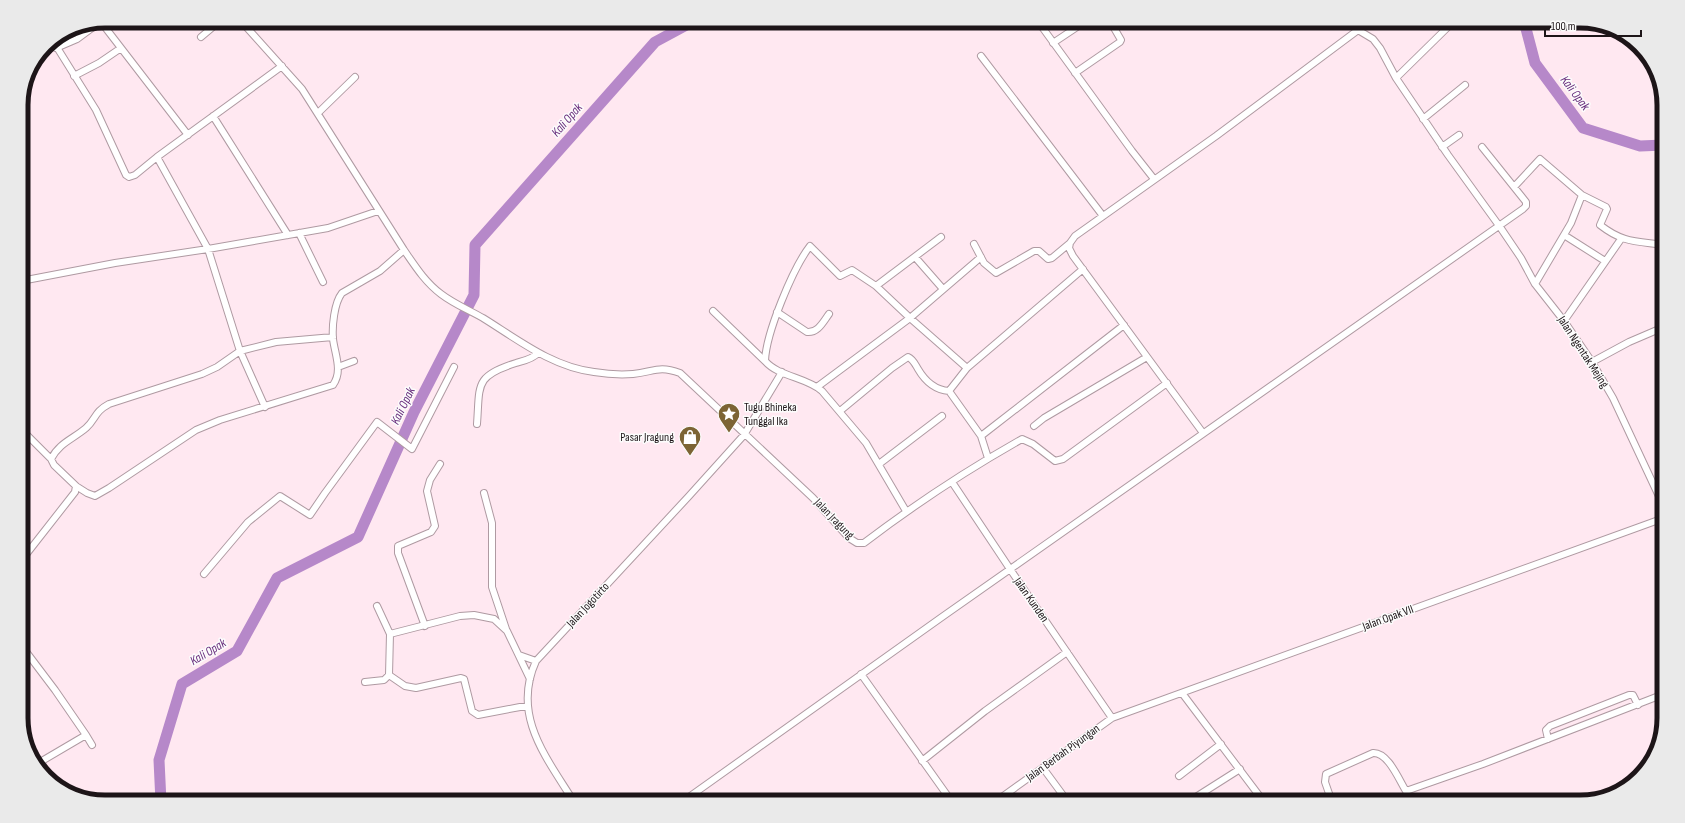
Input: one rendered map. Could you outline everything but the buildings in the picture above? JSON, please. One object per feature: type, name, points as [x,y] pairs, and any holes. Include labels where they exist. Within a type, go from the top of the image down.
[{"type":"street","points":[[105,28],[188,135]]},
{"type":"street","points":[[201,37],[212,28]]},
{"type":"street","name":"Jalan Jragung","points":[[250,28],[302,89],[378,211],[418,271],[431,286],[451,301],[481,317],[538,353],[568,366],[591,372],[614,374],[633,374],[660,368],[669,369],[680,373],[744,435],[804,489],[849,538],[857,543],[864,543],[906,511],[988,458],[1022,439],[1033,444],[1055,461],[1063,459],[1167,383]]},
{"type":"street","points":[[1043,28],[1154,179]]},
{"type":"street","points":[[1053,43],[1076,28]]},
{"type":"street","points":[[1075,73],[1120,42],[1121,40],[1114,28]]},
{"type":"street","points":[[1396,78],[1446,28]]},
{"type":"street","points":[[91,29],[77,39],[56,48],[96,110],[126,175],[129,177],[135,176],[157,157],[282,66]]},
{"type":"street","points":[[974,244],[984,263],[996,273],[1034,251],[1039,251],[1048,259],[1052,258],[1070,243],[1075,236],[1216,136],[1358,30]]},
{"type":"street","name":"Jalan Ngentak Mejing","points":[[1358,30],[1372,39],[1380,48],[1396,78],[1423,119],[1500,227],[1521,258],[1535,284],[1564,321],[1592,362],[1612,398],[1657,492]]},
{"type":"street","points":[[74,76],[99,64],[121,48]]},
{"type":"street","points":[[981,56],[1103,216]]},
{"type":"street","points":[[318,113],[355,77]]},
{"type":"street","points":[[1423,119],[1465,85]]},
{"type":"street","points":[[213,116],[288,235]]},
{"type":"street","points":[[1442,147],[1459,134]]},
{"type":"street","points":[[692,795],[1203,433],[1500,227],[1526,206],[1526,202],[1482,147]]},
{"type":"street","points":[[157,157],[208,249],[240,351],[265,407]]},
{"type":"street","points":[[1514,187],[1540,159],[1582,196],[1606,207],[1607,209],[1600,224],[1621,239],[1638,243],[1657,244]]},
{"type":"street","points":[[1535,284],[1564,235],[1582,196]]},
{"type":"street","points":[[28,280],[115,263],[208,249],[328,228],[378,211]]},
{"type":"street","points":[[299,233],[323,282]]},
{"type":"street","points":[[1564,235],[1605,261]]},
{"type":"street","points":[[876,286],[940,237]]},
{"type":"street","points":[[1564,321],[1621,239]]},
{"type":"street","points":[[1070,243],[1069,248],[1083,269],[1203,433]]},
{"type":"street","points":[[765,361],[777,312],[803,255],[810,246],[840,276],[852,270],[876,286],[967,368]]},
{"type":"street","points":[[28,436],[51,459],[54,465],[76,486],[87,493],[96,496],[196,430],[220,420],[333,385],[338,378],[338,367],[333,337],[336,305],[342,293],[380,271],[404,250]]},
{"type":"street","points":[[915,257],[943,289]]},
{"type":"street","points":[[817,387],[910,318],[981,257]]},
{"type":"street","points":[[949,391],[967,368],[1083,269]]},
{"type":"street","points":[[713,311],[765,361],[782,372],[817,387],[840,411],[866,442],[906,511]]},
{"type":"street","points":[[777,312],[807,332],[816,331],[829,314]]},
{"type":"street","points":[[981,436],[1124,325]]},
{"type":"street","points":[[1592,362],[1629,342],[1657,330]]},
{"type":"street","points":[[51,459],[54,452],[63,443],[87,427],[100,409],[109,404],[202,374],[217,367],[240,351],[276,342],[333,337]]},
{"type":"street","points":[[477,424],[480,388],[482,382],[487,376],[495,370],[527,359],[538,353]]},
{"type":"street","points":[[840,411],[892,368],[908,357],[912,359],[922,376],[928,382],[935,387],[949,391],[981,436],[988,458]]},
{"type":"street","points":[[1034,426],[1044,418],[1147,357]]},
{"type":"street","points":[[338,367],[354,361]]},
{"type":"street","points":[[204,574],[248,522],[280,496],[310,515],[377,422],[412,449],[454,367]]},
{"type":"street","name":"Jalan Jogotirto","points":[[570,795],[547,759],[531,727],[527,707],[530,679],[536,662],[744,435],[782,372]]},
{"type":"street","points":[[879,464],[942,416]]},
{"type":"street","points":[[425,626],[398,553],[398,546],[431,532],[435,526],[427,491],[430,480],[440,464]]},
{"type":"street","name":"Jalan Kunden","points":[[952,482],[1010,570],[1112,718]]},
{"type":"street","points":[[28,552],[69,500],[76,486]]},
{"type":"street","points":[[484,492],[492,523],[492,587],[507,631],[520,655],[530,679]]},
{"type":"street","name":"Jalan Opak VII","points":[[1112,718],[1657,521]]},
{"type":"street","points":[[365,682],[384,680],[389,675],[390,634],[377,606]]},
{"type":"street","points":[[390,634],[460,616],[474,615],[494,619],[507,631]]},
{"type":"street","points":[[922,761],[985,711],[1067,652]]},
{"type":"street","points":[[28,654],[86,735],[92,746]]},
{"type":"street","points":[[520,655],[536,662]]},
{"type":"street","points":[[861,674],[947,795]]},
{"type":"street","points":[[389,675],[405,686],[416,688],[461,678],[464,679],[472,711],[478,715],[527,707]]},
{"type":"street","points":[[1182,693],[1259,795]]},
{"type":"street","points":[[1548,739],[1546,730],[1550,726],[1622,698],[1633,695],[1638,705]]},
{"type":"street","points":[[1406,791],[1657,697]]},
{"type":"street","name":"Jalan Berbah Piyungan","points":[[1005,795],[1112,718]]},
{"type":"street","points":[[42,762],[86,735]]},
{"type":"street","points":[[1179,776],[1221,744]]},
{"type":"street","points":[[1330,795],[1325,782],[1326,774],[1373,753],[1381,754],[1388,760],[1407,795]]},
{"type":"street","points":[[1043,768],[1063,795]]},
{"type":"street","points":[[1199,795],[1240,769]]},
{"type":"waterway","name":"Kali Opak","points":[[161,795],[159,760],[182,684],[237,651],[277,578],[358,537],[414,412],[474,295],[475,245],[655,42],[681,28]]},
{"type":"waterway","name":"Kali Opak","points":[[1526,28],[1535,63],[1583,128],[1640,146],[1657,145]]},
{"type":"place","name":"Tugu Bhineka Tunggal Ika","points":[[729,434]]},
{"type":"place","name":"Pasar Jragung","points":[[690,456]]}]
